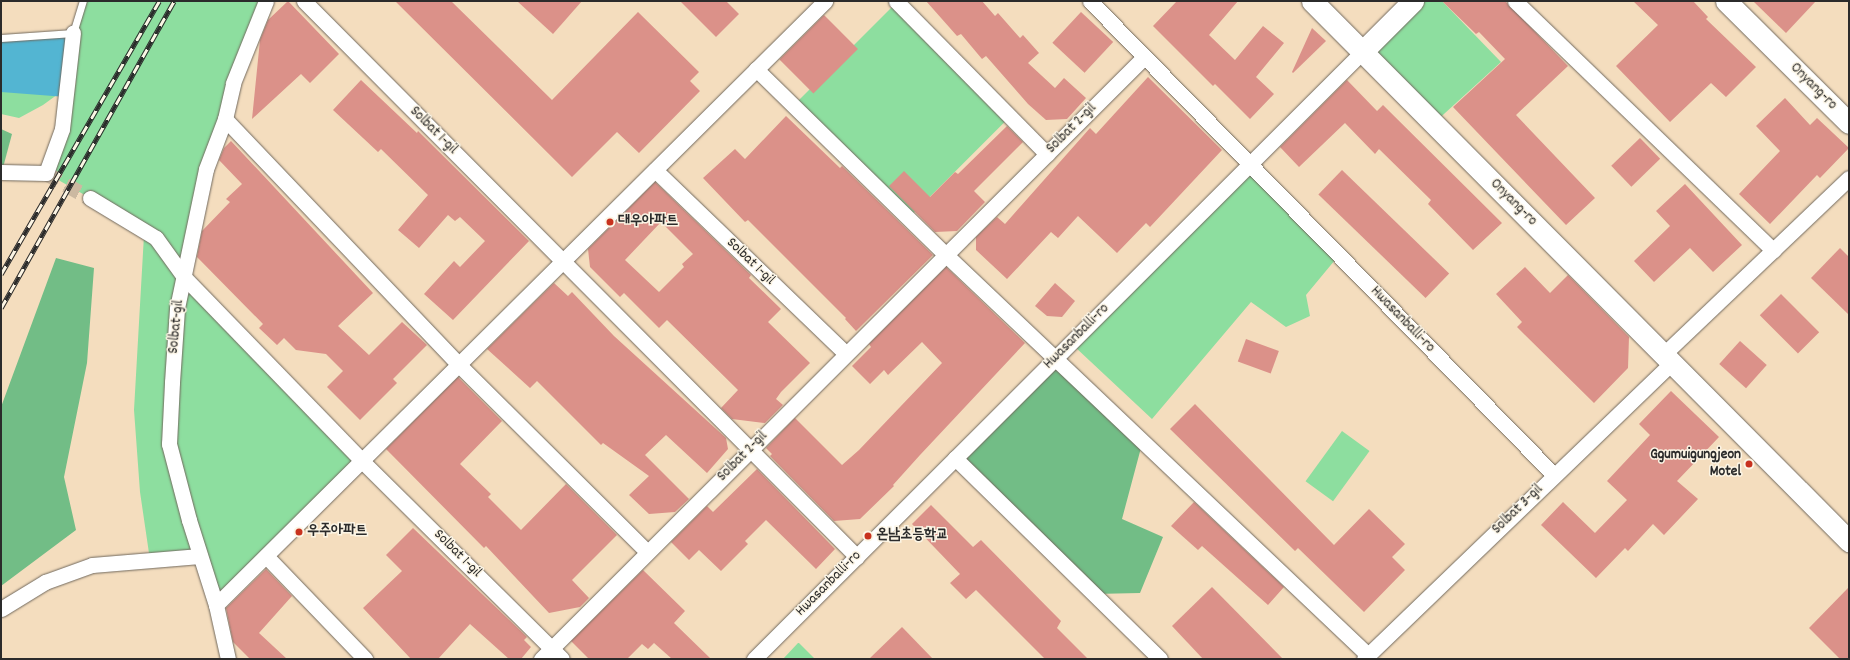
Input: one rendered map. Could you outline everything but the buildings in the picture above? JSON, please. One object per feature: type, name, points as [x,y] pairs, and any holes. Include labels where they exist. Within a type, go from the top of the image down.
[{"type":"main road","name":"Onyang-ro","points":[[1312,1],[1849,541]]},
{"type":"main road","points":[[1363,51],[1413,1]]},
{"type":"main road","name":"Onyang-ro","points":[[1726,1],[1849,123]]},
{"type":"street","name":"Solbat-gil","points":[[228,659],[216,606],[200,556],[169,444],[177,308],[206,169],[225,119],[233,83],[266,1]]},
{"type":"street","name":"Solbat 1-gil","points":[[304,1],[857,557]]},
{"type":"street","points":[[216,606],[825,1]]},
{"type":"street","points":[[896,1],[1047,154]]},
{"type":"street","points":[[1090,1],[1250,165]]},
{"type":"street","points":[[1515,1],[1772,250]]},
{"type":"street","points":[[1,172],[46,173],[62,129],[73,33]]},
{"type":"street","name":"Hwasanballi-ro","points":[[754,659],[1363,51]]},
{"type":"street","name":"Solbat 2-gil","points":[[541,659],[1144,57]]},
{"type":"street","points":[[756,69],[946,255],[1366,657]]},
{"type":"street","points":[[225,119],[459,365],[647,552]]},
{"type":"street","name":"Hwasanballi-ro","points":[[1250,165],[1554,475]]},
{"type":"street","name":"Solbat 1-gil","points":[[655,170],[846,354]]},
{"type":"street","name":"Solbat 3-gil","points":[[1366,657],[1554,475],[1772,250],[1849,178]]},
{"type":"street","name":"Solbat 1-gil","points":[[90,198],[156,238],[184,277],[362,461],[562,659]]},
{"type":"street","points":[[955,458],[1160,659]]},
{"type":"street","points":[[1,609],[45,582],[92,565],[200,556]]},
{"type":"street","points":[[266,556],[365,659]]},
{"type":"lane","points":[[1,38],[73,33],[83,1]]},
{"type":"green space","points":[[82,1],[266,1],[233,83],[184,277],[362,461],[216,605],[200,556],[150,560],[140,492],[134,410],[144,235],[90,198],[46,173],[68,131],[76,81],[43,105],[19,118],[1,114],[1,38],[73,33]]},
{"type":"green space","points":[[1413,1],[1442,1],[1501,62],[1433,124],[1363,51]]},
{"type":"green space","points":[[897,2],[1011,116],[908,219],[794,105]]},
{"type":"green space","points":[[1,129],[12,134],[1,175]]},
{"type":"green space","points":[[1250,173],[1335,260],[1306,295],[1310,316],[1286,327],[1251,302],[1152,419],[1075,347]]},
{"type":"green space","points":[[56,258],[94,268],[87,363],[64,477],[76,530],[1,586],[1,407]]},
{"type":"green space","points":[[1055,362],[1142,444],[1122,519],[1163,537],[1140,593],[1094,594],[955,458]]},
{"type":"green space","points":[[1342,431],[1370,451],[1333,501],[1306,481]]},
{"type":"green space","points":[[799,643],[815,659],[783,659]]},
{"type":"water","points":[[73,33],[66,97],[1,92],[1,37]]},
{"type":"tunnel","points":[[46,173],[90,198]]},
{"type":"railway","points":[[1,274],[159,1]]},
{"type":"railway","points":[[1,308],[174,1]]},
{"type":"place","name":"대우아파트","points":[[610,222]]},
{"type":"place","name":"Ggumuigungjeon Motel","points":[[1749,464]]},
{"type":"place","name":"우주아파트","points":[[299,532]]},
{"type":"place","name":"온남초등학교","points":[[868,536]]}]
